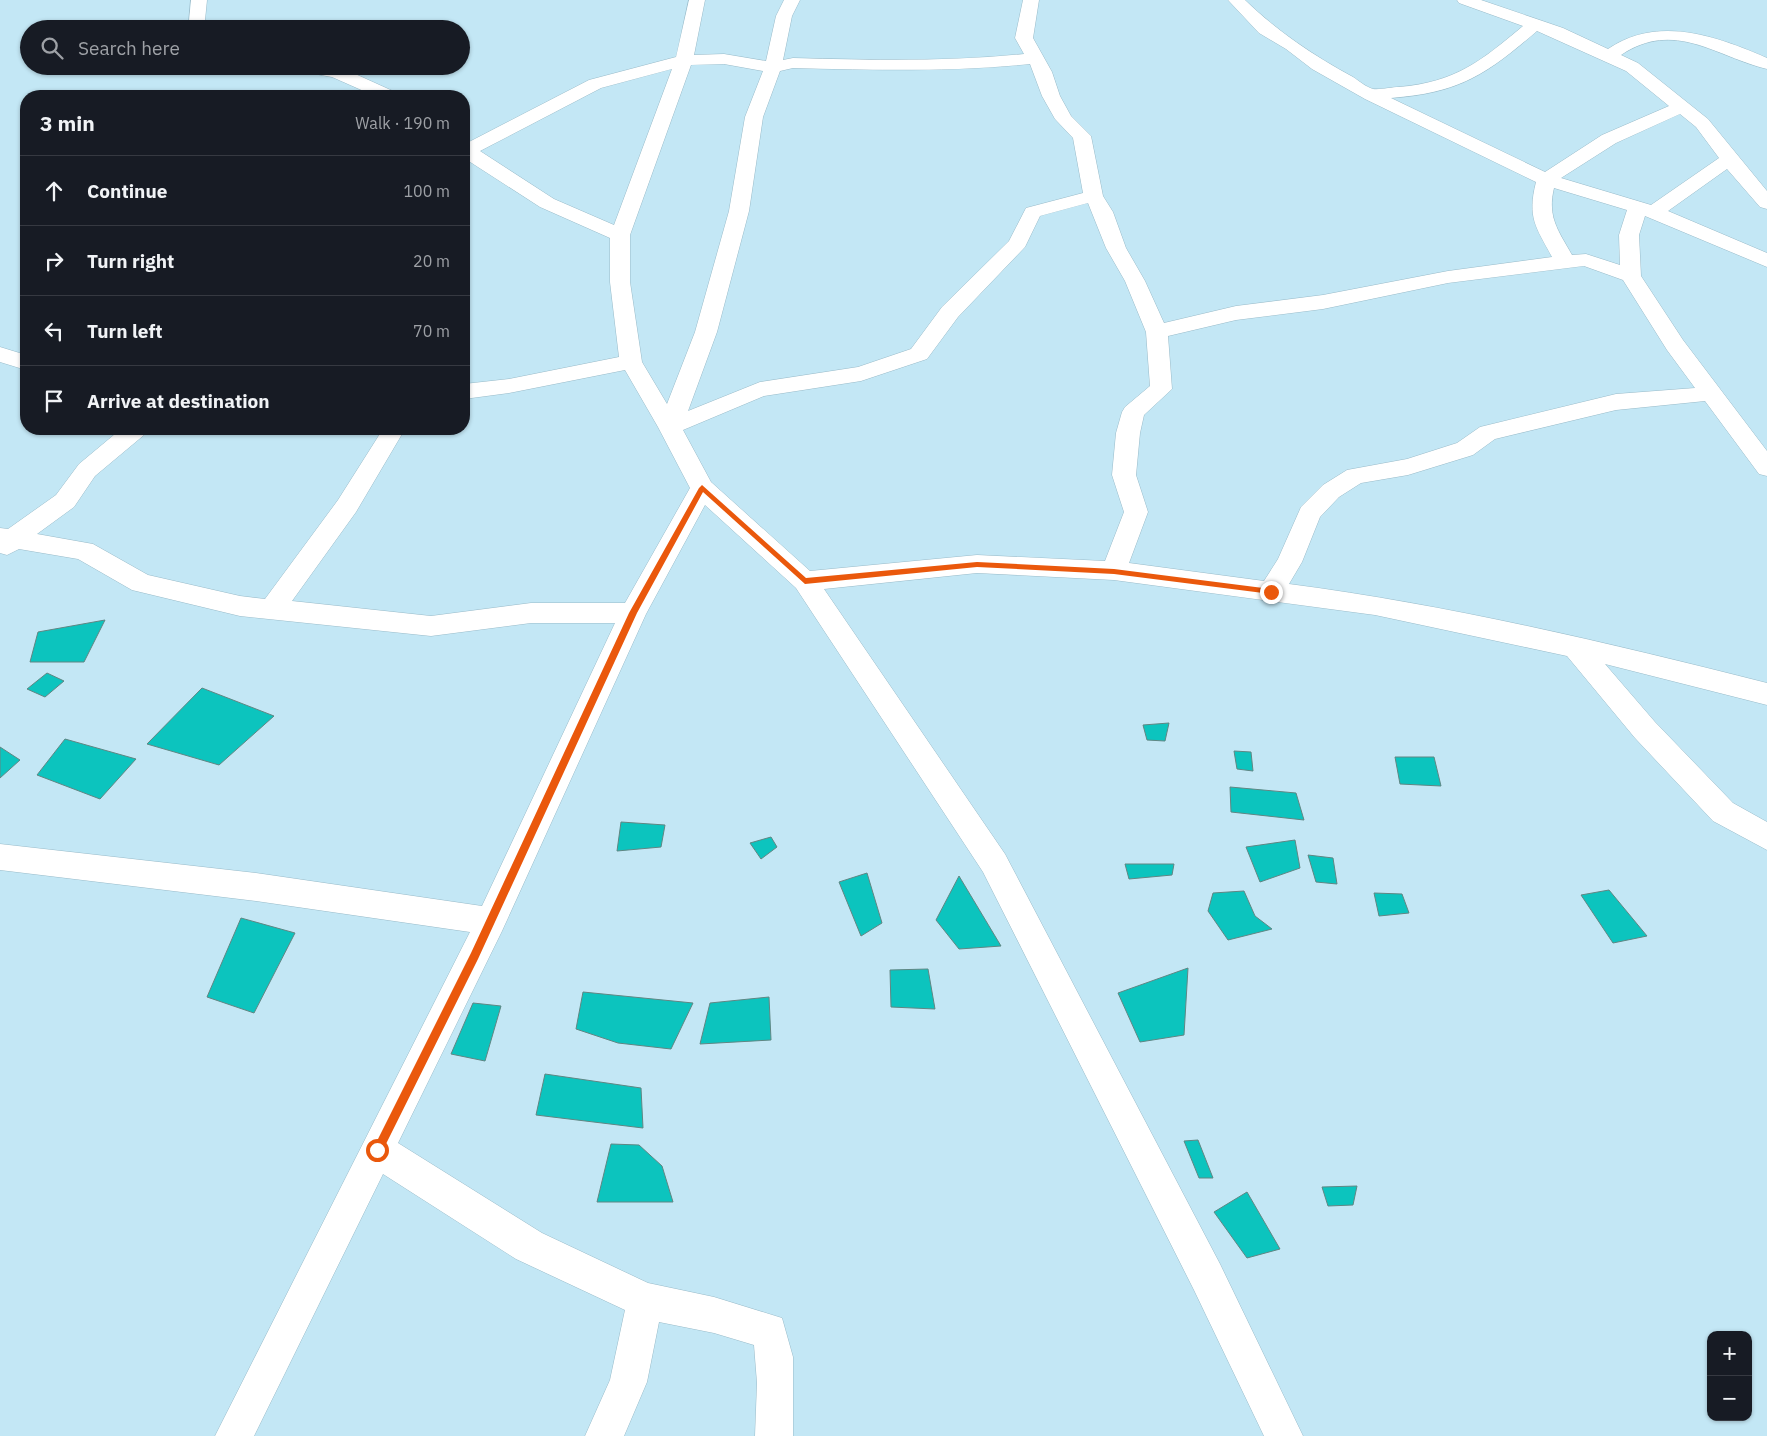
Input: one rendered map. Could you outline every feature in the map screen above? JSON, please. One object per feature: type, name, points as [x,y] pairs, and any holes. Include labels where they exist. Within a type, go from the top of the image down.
[{"type":"street","points":[[197,20],[199,0]]},
{"type":"street","points":[[698,0],[684,60],[620,235],[620,282],[630,362],[670,427],[702,488],[805,581],[994,864],[1207,1276],[1284,1436]]},
{"type":"street","points":[[670,427],[706,332],[739,211],[754,117],[773,68],[784,16],[792,0]]},
{"type":"street","points":[[1031,0],[1024,38],[1043,72],[1051,96],[1064,119],[1082,136],[1092,196],[1103,212],[1116,248],[1135,281],[1157,332],[1161,390],[1133,412],[1128,433],[1124,475],[1136,512],[1114,571]]},
{"type":"street","points":[[1236,0],[1266,29],[1292,45],[1318,65],[1371,95],[1546,180],[1646,209],[1767,261]]},
{"type":"street","points":[[1465,0],[1536,24],[1632,67],[1702,123],[1729,159],[1767,203]]},
{"type":"street","points":[[1371,95],[1420,90],[1454,81],[1484,65],[1536,24]]},
{"type":"street","points":[[1609,56],[1631,42],[1649,37],[1678,35],[1709,41],[1767,64]]},
{"type":"street","points":[[470,147],[595,84],[684,60],[724,59],[773,68],[793,63],[899,66],[971,65],[1034,58]]},
{"type":"street","points":[[343,75],[376,90]]},
{"type":"street","points":[[1565,262],[1546,224],[1540,204],[1546,180],[1608,139],[1682,107]]},
{"type":"street","points":[[470,153],[547,203],[620,235]]},
{"type":"street","points":[[1729,159],[1646,209],[1629,235],[1631,276],[1675,345],[1709,393],[1767,468]]},
{"type":"street","points":[[670,427],[760,388],[862,374],[919,354],[950,312],[1018,243],[1024,227],[1033,212],[1092,196]]},
{"type":"street","points":[[1157,332],[1236,313],[1323,302],[1448,277],[1565,262],[1586,260],[1631,276]]},
{"type":"street","points":[[0,354],[20,361]]},
{"type":"street","points":[[470,391],[510,386],[630,362]]},
{"type":"street","points":[[1271,592],[1289,562],[1310,512],[1331,491],[1355,476],[1408,467],[1465,449],[1488,434],[1597,406],[1616,402],[1689,397],[1709,393]]},
{"type":"street","points":[[5,543],[65,501],[87,470],[129,435]]},
{"type":"street","points":[[272,609],[347,506],[390,435]]},
{"type":"street","points":[[234,1436],[491,921],[633,613],[702,488]]},
{"type":"street","points":[[5,543],[84,551],[141,582],[240,606],[431,626],[531,613],[633,613]]},
{"type":"street","points":[[805,581],[977,564],[1114,571],[1375,605],[1576,648],[1767,694]]},
{"type":"street","points":[[1576,648],[1645,730],[1723,812],[1767,837]]},
{"type":"street","points":[[0,857],[256,887],[491,921]]},
{"type":"street","points":[[377,1150],[528,1246],[645,1301],[714,1315],[769,1331],[775,1349],[774,1436]]},
{"type":"street","points":[[604,1436],[628,1382],[645,1301]]},
{"type":"building","points":[[105,620],[84,662],[30,662],[38,632]]},
{"type":"building","points":[[47,673],[64,681],[45,697],[27,689]]},
{"type":"building","points":[[202,688],[274,716],[219,765],[147,744]]},
{"type":"building","points":[[1169,723],[1165,741],[1147,740],[1143,725]]},
{"type":"building","points":[[65,739],[136,759],[100,799],[37,775]]},
{"type":"building","points":[[0,747],[20,760],[0,778]]},
{"type":"building","points":[[1234,751],[1251,752],[1253,771],[1237,769]]},
{"type":"building","points":[[1395,757],[1434,757],[1441,786],[1400,784]]},
{"type":"building","points":[[1230,787],[1296,793],[1304,820],[1231,812]]},
{"type":"building","points":[[621,822],[665,825],[661,847],[617,851]]},
{"type":"building","points":[[771,837],[777,847],[761,859],[750,843]]},
{"type":"building","points":[[1295,840],[1300,868],[1260,882],[1246,847]]},
{"type":"building","points":[[1308,855],[1333,858],[1337,884],[1316,882]]},
{"type":"building","points":[[1125,864],[1174,864],[1172,875],[1129,879]]},
{"type":"building","points":[[867,873],[882,923],[861,936],[839,882]]},
{"type":"building","points":[[959,876],[1001,946],[959,949],[936,920]]},
{"type":"building","points":[[1609,890],[1647,936],[1613,943],[1581,895]]},
{"type":"building","points":[[1244,891],[1255,916],[1272,929],[1228,940],[1208,911],[1213,893]]},
{"type":"building","points":[[1374,893],[1402,894],[1409,913],[1379,916]]},
{"type":"building","points":[[241,918],[295,933],[254,1013],[207,997]]},
{"type":"building","points":[[1188,968],[1184,1035],[1140,1042],[1118,993]]},
{"type":"building","points":[[928,969],[935,1009],[891,1007],[890,970]]},
{"type":"building","points":[[583,992],[693,1003],[671,1049],[618,1043],[576,1029]]},
{"type":"building","points":[[769,997],[771,1040],[700,1044],[710,1003]]},
{"type":"building","points":[[473,1003],[501,1006],[485,1061],[451,1054]]},
{"type":"building","points":[[545,1074],[641,1088],[643,1128],[536,1115]]},
{"type":"building","points":[[1198,1140],[1213,1178],[1199,1178],[1184,1141]]},
{"type":"building","points":[[611,1144],[639,1145],[662,1166],[673,1202],[597,1202]]},
{"type":"building","points":[[1357,1186],[1353,1205],[1328,1206],[1322,1187]]},
{"type":"building","points":[[1247,1192],[1280,1249],[1247,1258],[1214,1212]]},
{"type":"route","points":[[377,1150],[474,956],[633,613],[702,488],[805,581],[977,564],[1114,571],[1271,592]]}]
